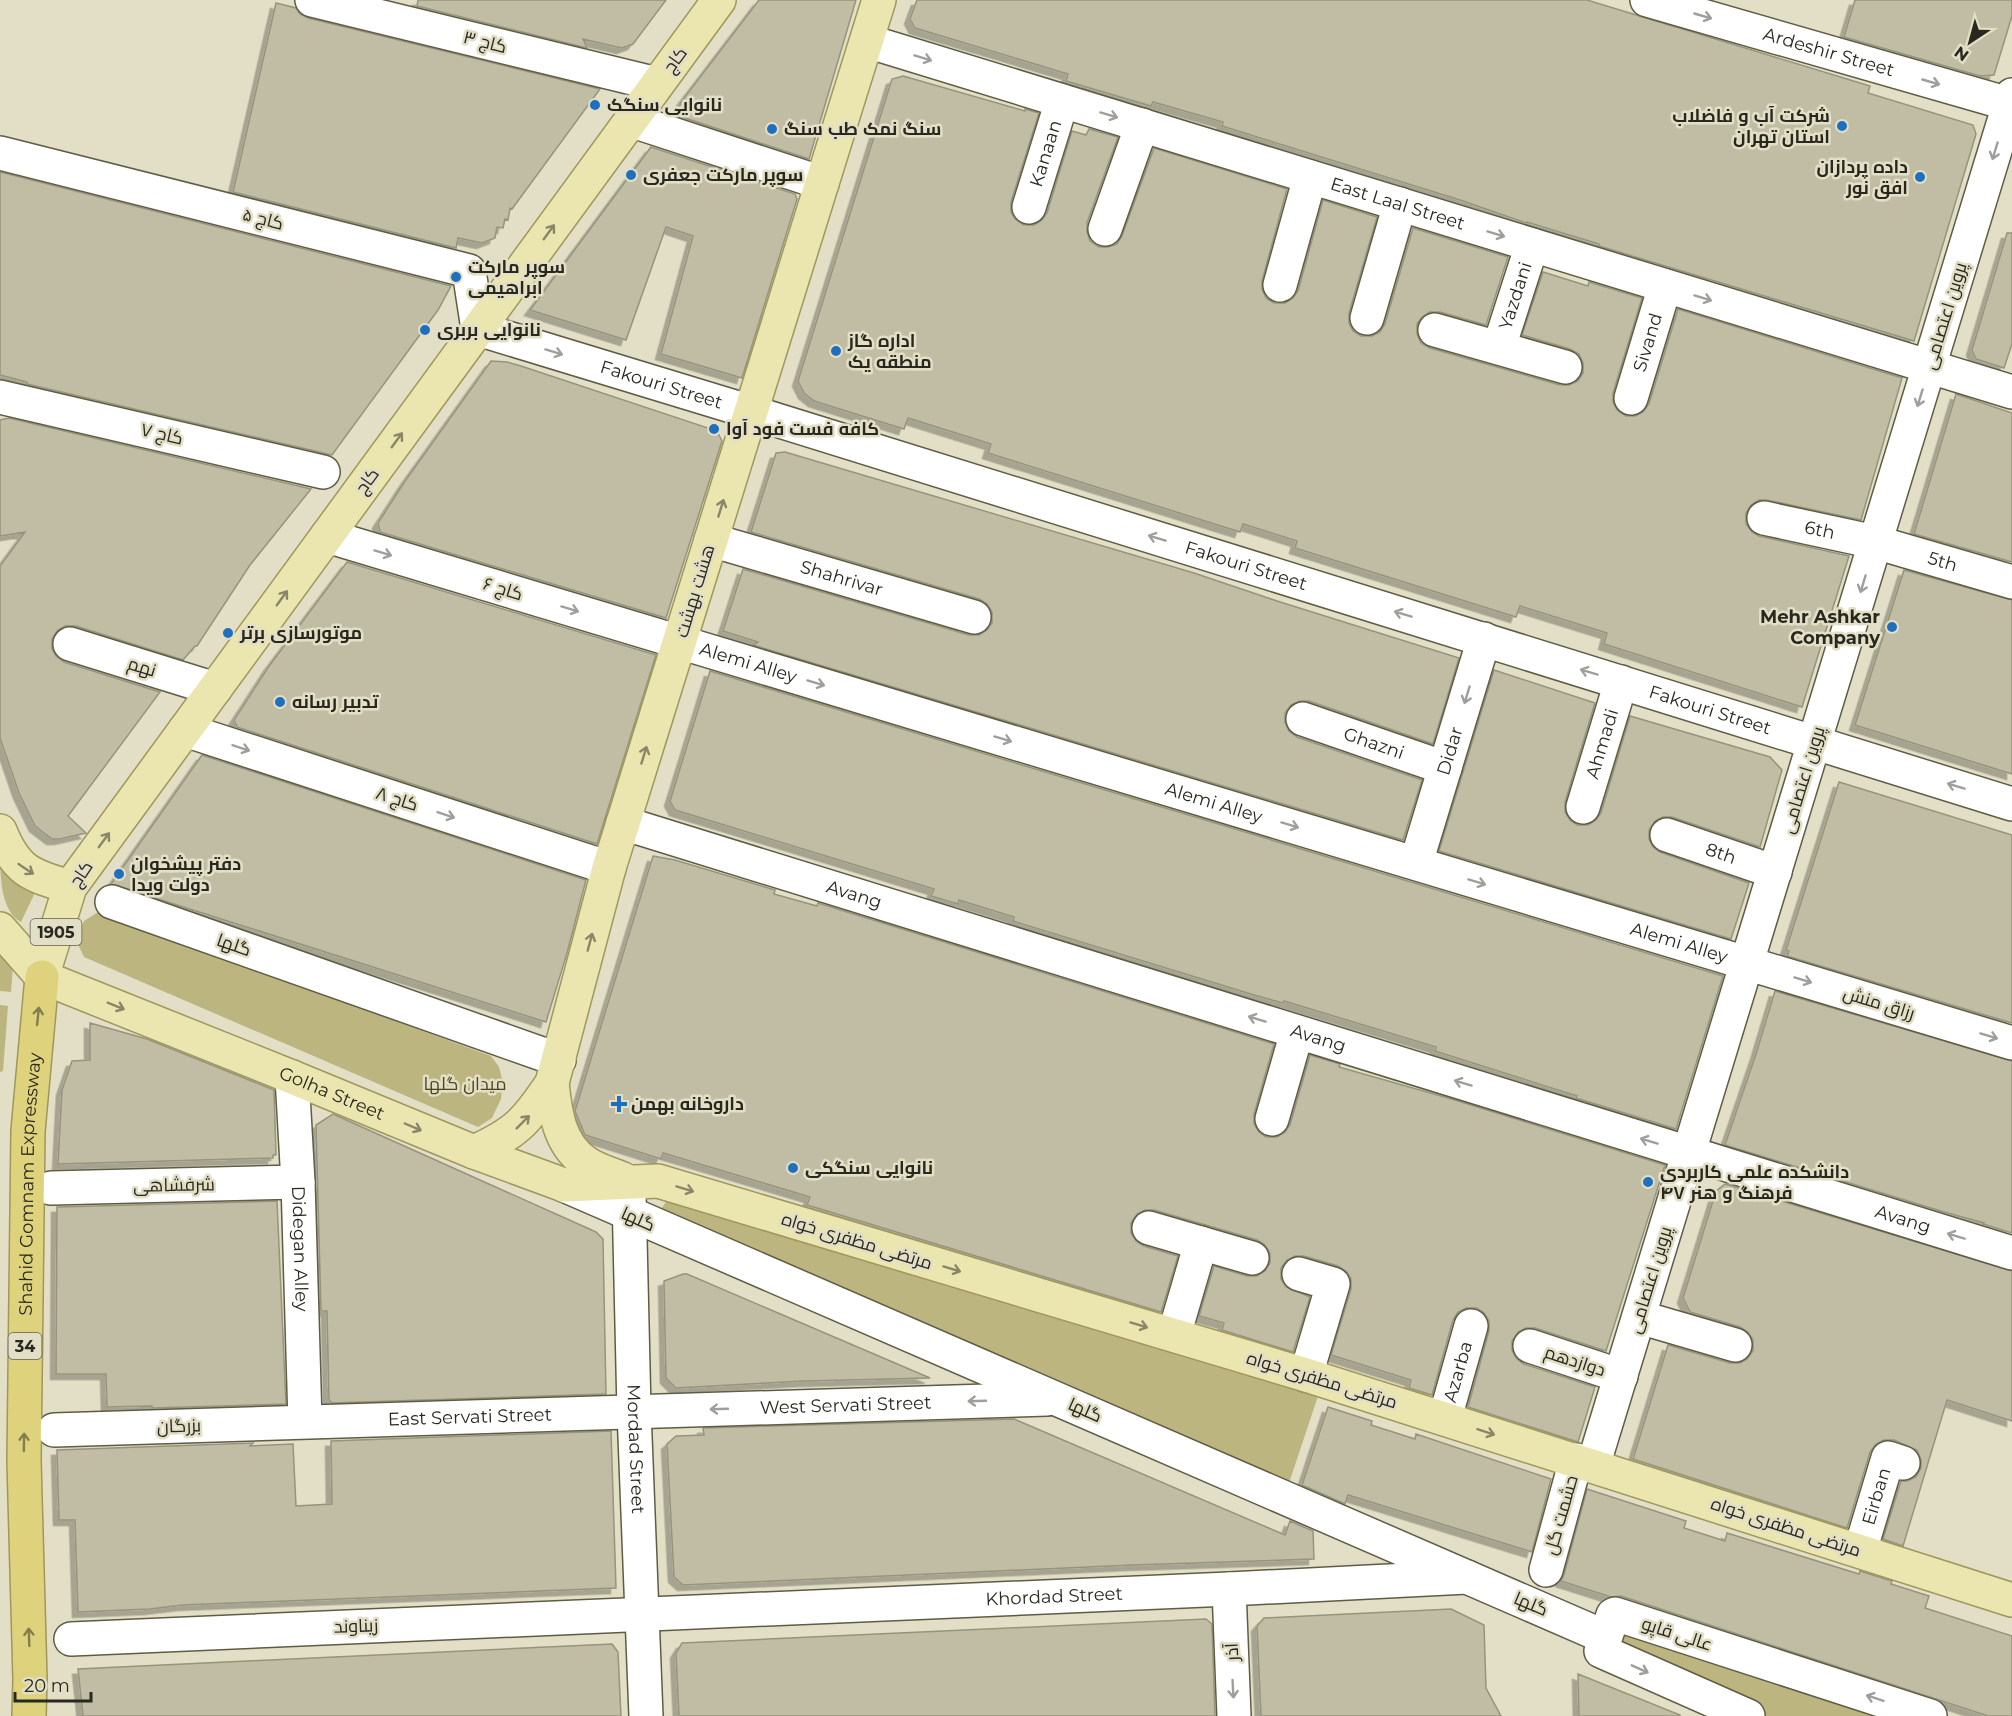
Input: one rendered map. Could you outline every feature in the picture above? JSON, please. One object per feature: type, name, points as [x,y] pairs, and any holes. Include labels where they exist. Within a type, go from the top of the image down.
[{"type":"highway","name":"Shahid Gomnam Expressway","points":[[29,1716],[24,1461],[28,1131],[42,976]]},
{"type":"main road","name":"کاج","points":[[42,976],[70,887],[719,0]]},
{"type":"main road","name":"هشت بهشت","points":[[474,1152],[503,1139],[521,1125],[535,1108],[556,1072],[609,868],[879,0]]},
{"type":"main road","points":[[0,831],[14,860],[26,870],[41,878],[70,887]]},
{"type":"main road","points":[[0,929],[42,976]]},
{"type":"main road","name":"Golha Street","points":[[42,976],[474,1152],[564,1185],[628,1181]]},
{"type":"main road","points":[[556,1072],[555,1111],[560,1130],[570,1148],[585,1162],[628,1181]]},
{"type":"main road","name":"مرتضی مظفری خواه","points":[[628,1181],[658,1181],[1174,1335],[1585,1463],[2012,1600]]},
{"type":"street","name":"کاج ۳","points":[[312,0],[657,84]]},
{"type":"street","name":"Ardeshir Street","points":[[1647,0],[2011,99]]},
{"type":"street","name":"East Laal Street","points":[[867,41],[2012,392]]},
{"type":"street","name":"پروین اعتصامی","points":[[1585,1463],[1621,1376],[2011,99]]},
{"type":"street","name":"Kanaan","points":[[1029,207],[1062,101]]},
{"type":"street","points":[[642,124],[822,183]]},
{"type":"street","points":[[1105,229],[1142,125]]},
{"type":"street","name":"کاج ۵","points":[[0,153],[469,271],[478,329]]},
{"type":"street","points":[[1280,285],[1310,177]]},
{"type":"street","points":[[1367,318],[1400,204]]},
{"type":"street","name":"Yazdani","points":[[1499,347],[1532,245]]},
{"type":"street","name":"Sivand","points":[[1630,398],[1665,286]]},
{"type":"street","name":"Fakouri Street","points":[[478,329],[2012,804]]},
{"type":"street","points":[[1435,330],[1565,367]]},
{"type":"street","name":"کاج ۷","points":[[0,397],[323,472]]},
{"type":"street","name":"6th","points":[[1764,518],[1875,542]]},
{"type":"street","name":"کاج ۶","points":[[327,536],[680,642]]},
{"type":"street","name":"Shahrivar","points":[[711,540],[974,617]]},
{"type":"street","name":"5th","points":[[1875,542],[2012,582]]},
{"type":"street","name":"Didar","points":[[1416,863],[1484,639]]},
{"type":"street","name":"Alemi Alley","points":[[680,642],[1747,963]]},
{"type":"street","name":"نهم","points":[[69,644],[215,689]]},
{"type":"street","name":"Ahmadi","points":[[1583,807],[1621,682]]},
{"type":"street","name":"Ghazni","points":[[1303,719],[1445,768]]},
{"type":"street","name":"کاج ۸","points":[[185,730],[609,868]]},
{"type":"street","name":"Avang","points":[[623,823],[2012,1253]]},
{"type":"street","name":"8th","points":[[1667,835],[1775,872]]},
{"type":"street","name":"گلها","points":[[112,902],[556,1072]]},
{"type":"street","name":"رزاق منش","points":[[1747,963],[2012,1043]]},
{"type":"street","points":[[1272,1119],[1297,1032]]},
{"type":"street","name":"Didegan Alley","points":[[292,1077],[298,1182],[304,1421]]},
{"type":"street","name":"Mordad Street","points":[[628,1181],[646,1716]]},
{"type":"street","name":"شرفشاهی","points":[[51,1188],[298,1182]]},
{"type":"street","name":"گلها","points":[[564,1185],[1605,1637]]},
{"type":"street","points":[[1149,1228],[1252,1258]]},
{"type":"street","points":[[1174,1335],[1201,1243]]},
{"type":"street","points":[[1299,1275],[1333,1284],[1306,1375]]},
{"type":"street","points":[[1639,1317],[1735,1345]]},
{"type":"street","name":"Azarba","points":[[1445,1419],[1471,1326]]},
{"type":"street","name":"دوازدهم","points":[[1530,1346],[1621,1376]]},
{"type":"street","name":"West Servati Street","points":[[634,1411],[1057,1398]]},
{"type":"street","name":"East Servati Street","points":[[304,1421],[634,1411]]},
{"type":"street","name":"بزرگان","points":[[54,1430],[304,1421]]},
{"type":"street","name":"Eirban","points":[[1860,1551],[1888,1458],[1904,1463]]},
{"type":"street","name":"حشمت گل","points":[[1546,1570],[1585,1463]]},
{"type":"street","name":"Khordad Street","points":[[642,1614],[1467,1577]]},
{"type":"street","name":"آذر","points":[[1229,1589],[1234,1716]]},
{"type":"street","name":"زیناوند","points":[[71,1639],[642,1614]]},
{"type":"street","name":"عالی قاپو","points":[[1605,1637],[1615,1614],[1930,1716]]},
{"type":"street","points":[[1605,1637],[1600,1650],[1602,1652],[1748,1716]]},
{"type":"green space","points":[[0,849],[39,884],[21,922],[14,917],[5,900],[1,880]]},
{"type":"green space","name":"میدان گلها","points":[[98,912],[491,1056],[499,1067],[503,1082],[501,1099],[492,1118],[478,1127],[84,957],[76,940],[84,921]]},
{"type":"green space","points":[[0,955],[13,965],[11,992],[0,991]]},
{"type":"green space","points":[[0,1005],[8,1006],[3,1071],[0,1072]]},
{"type":"green space","points":[[668,1199],[1320,1390],[1288,1486],[659,1212]]},
{"type":"green space","points":[[1618,1623],[1905,1716],[1761,1716],[1609,1649]]},
{"type":"building","points":[[418,0],[666,0],[633,44],[622,48],[583,39],[587,48],[417,6]]},
{"type":"building","points":[[759,0],[856,0],[809,159],[676,115],[681,102]]},
{"type":"building","points":[[917,0],[1587,0],[1870,86],[1868,93],[1973,125],[1976,134],[1914,341],[1526,223],[1460,200],[1222,126],[1223,122],[1153,102],[1151,106],[1066,81],[1068,74],[915,28],[910,19]]},
{"type":"building","points":[[1855,0],[2012,0],[2012,16],[1994,75],[1980,76],[1844,37]]},
{"type":"building","points":[[276,3],[296,8],[300,14],[308,18],[600,89],[512,209],[510,208],[508,220],[505,219],[503,228],[497,227],[495,238],[482,243],[458,238],[456,248],[233,192]]},
{"type":"building","points":[[903,76],[1039,113],[1011,202],[1011,212],[1015,219],[1024,225],[1034,225],[1047,213],[1072,131],[1086,135],[1089,129],[1118,137],[1087,223],[1090,241],[1099,247],[1117,244],[1122,236],[1154,148],[1287,189],[1262,281],[1262,289],[1266,298],[1274,303],[1285,303],[1298,291],[1323,200],[1377,217],[1349,313],[1349,323],[1353,331],[1361,336],[1372,336],[1380,332],[1385,324],[1413,228],[1508,257],[1486,325],[1440,312],[1430,312],[1417,324],[1417,334],[1421,343],[1430,348],[1560,385],[1569,385],[1578,381],[1583,373],[1583,363],[1579,354],[1570,349],[1522,335],[1543,272],[1588,286],[1589,282],[1642,298],[1613,393],[1613,402],[1617,410],[1626,416],[1635,416],[1643,412],[1649,404],[1678,309],[1902,378],[1861,520],[1767,500],[1759,500],[1751,505],[1746,513],[1746,524],[1752,532],[1759,536],[1849,556],[1802,707],[1604,644],[1607,633],[1520,606],[1516,617],[1295,548],[1297,541],[1243,524],[1240,532],[988,453],[991,444],[908,418],[904,429],[814,401],[804,393],[798,381],[892,79]]},
{"type":"building","points":[[651,147],[795,194],[797,199],[742,378],[661,354],[693,236],[666,227],[626,340],[530,310]]},
{"type":"building","points":[[0,172],[451,286],[438,310],[332,455],[27,384],[27,382],[0,375]]},
{"type":"building","points":[[2007,233],[2012,233],[2012,344],[2004,368],[1976,359],[1972,350]]},
{"type":"building","points":[[491,361],[521,366],[717,431],[722,441],[666,618],[380,532],[378,523],[405,481]]},
{"type":"building","points":[[1956,394],[2012,413],[2012,562],[1914,534]]},
{"type":"building","points":[[9,418],[311,489],[250,565],[197,646],[183,660],[76,626],[65,626],[57,631],[52,639],[52,649],[56,656],[64,662],[160,692],[68,816],[86,833],[60,839],[52,839],[35,826],[19,793],[0,738],[0,566],[25,532],[0,536],[0,420]]},
{"type":"building","points":[[785,452],[1194,573],[1459,658],[1433,744],[1309,701],[1300,701],[1291,705],[1285,713],[1285,722],[1289,731],[1297,737],[1422,780],[1403,840],[753,645],[758,642],[723,631],[743,569],[969,635],[979,635],[992,623],[992,612],[987,604],[979,599],[751,532],[776,453]]},
{"type":"building","points":[[347,562],[656,655],[597,844],[237,727],[234,720],[269,666]]},
{"type":"building","points":[[1904,570],[2012,600],[2012,774],[1855,725]]},
{"type":"building","points":[[1494,670],[1595,703],[1565,802],[1565,812],[1577,825],[1588,825],[1601,813],[1630,716],[1770,757],[1782,770],[1760,847],[1672,817],[1663,817],[1655,821],[1649,830],[1649,839],[1653,847],[1660,852],[1749,883],[1731,939],[1439,851]]},
{"type":"building","points":[[710,671],[1723,976],[1676,1129],[1435,1051],[1436,1047],[1284,1001],[1283,1003],[1254,995],[1013,921],[1014,917],[959,900],[958,904],[931,896],[934,889],[675,810],[670,801]]},
{"type":"building","points":[[202,755],[586,880],[546,1022],[111,884]]},
{"type":"building","points":[[1839,782],[2012,835],[2012,1023],[1787,956],[1789,951],[1786,950]]},
{"type":"building","points":[[653,856],[675,860],[775,890],[774,894],[817,906],[818,903],[1274,1044],[1254,1114],[1254,1124],[1266,1137],[1277,1137],[1290,1125],[1310,1055],[1340,1064],[1339,1067],[1665,1165],[1606,1351],[1535,1328],[1526,1328],[1518,1332],[1512,1341],[1512,1350],[1516,1358],[1524,1364],[1595,1387],[1578,1442],[1468,1407],[1489,1331],[1489,1321],[1477,1308],[1466,1308],[1458,1312],[1453,1320],[1432,1395],[1409,1388],[1411,1380],[1331,1355],[1351,1289],[1351,1279],[1347,1272],[1338,1266],[1304,1256],[1295,1256],[1287,1260],[1281,1268],[1281,1279],[1286,1287],[1310,1297],[1293,1352],[1222,1330],[1224,1323],[1199,1316],[1214,1266],[1247,1276],[1257,1276],[1265,1271],[1270,1263],[1270,1253],[1265,1245],[1257,1240],[1154,1210],[1145,1210],[1137,1214],[1131,1223],[1131,1233],[1136,1241],[1144,1246],[1178,1256],[1161,1312],[807,1205],[810,1197],[663,1153],[661,1159],[585,1135],[575,1111]]},
{"type":"building","points":[[1775,991],[2012,1061],[2012,1233],[1725,1145]]},
{"type":"building","points":[[90,1023],[147,1039],[274,1090],[276,1155],[273,1155],[273,1158],[58,1164],[62,1090],[72,1061],[90,1060]]},
{"type":"building","points":[[333,1114],[596,1232],[603,1239],[606,1394],[332,1403],[329,1400],[327,1311],[321,1311],[316,1125]]},
{"type":"building","points":[[1725,1184],[2012,1271],[2012,1421],[1947,1400],[1903,1546],[1883,1539],[1901,1481],[1916,1477],[1921,1468],[1921,1460],[1917,1450],[1894,1440],[1884,1440],[1876,1444],[1870,1452],[1847,1528],[1633,1459],[1668,1345],[1730,1363],[1740,1363],[1747,1359],[1753,1351],[1753,1340],[1748,1332],[1740,1327],[1690,1312],[1683,1298],[1716,1191]]},
{"type":"building","points":[[277,1201],[286,1404],[107,1407],[106,1374],[56,1374],[57,1207]]},
{"type":"building","points":[[683,1274],[930,1378],[804,1381],[676,1388],[666,1378],[664,1281]]},
{"type":"building","points":[[1328,1407],[1372,1421],[1371,1425],[1415,1439],[1416,1434],[1551,1479],[1532,1552],[1348,1495],[1345,1504],[1302,1485]]},
{"type":"building","points":[[1014,1419],[1285,1535],[1290,1521],[1313,1531],[1314,1559],[683,1585],[674,1577],[667,1444],[676,1436],[704,1435],[703,1428]]},
{"type":"building","points":[[611,1431],[616,1588],[183,1605],[78,1612],[75,1520],[59,1520],[57,1450],[253,1443],[250,1446],[293,1444],[296,1506],[332,1504],[331,1441]]},
{"type":"building","points":[[1587,1489],[1686,1521],[1684,1528],[1725,1541],[1727,1533],[1859,1574],[1860,1571],[1892,1581],[1891,1584],[1929,1596],[1925,1608],[2012,1636],[2012,1716],[1988,1716],[1621,1596],[1611,1597],[1561,1581]]},
{"type":"building","points":[[1451,1609],[1484,1625],[1486,1688],[1501,1716],[1261,1716],[1257,1626],[1264,1618]]},
{"type":"building","points":[[1206,1619],[1212,1624],[1215,1716],[679,1716],[676,1653],[682,1643]]},
{"type":"building","points":[[612,1644],[618,1652],[621,1716],[83,1716],[78,1669]]},
{"type":"building","points":[[1578,1674],[1680,1715],[1680,1716],[1579,1716]]},
{"type":"place","name":"نانوایی سنگک","points":[[595,105]]},
{"type":"place","name":"شرکت آب و فاضلاب استان تهران","points":[[1842,126]]},
{"type":"place","name":"سنگ نمک طب سنگ","points":[[772,129]]},
{"type":"place","name":"سوپر مارکت جعفری","points":[[631,175]]},
{"type":"place","name":"داده پردازان افق نور","points":[[1920,177]]},
{"type":"place","name":"سوپر مارکت ابراهیمی","points":[[456,277]]},
{"type":"place","name":"نانوایی بربری","points":[[425,330]]},
{"type":"place","name":"اداره گاز منطقه یک","points":[[836,351]]},
{"type":"place","name":"کافه فست فود آوا","points":[[714,429]]},
{"type":"place","name":"Mehr Ashkar Company","points":[[1892,627]]},
{"type":"place","name":"موتورسازی برتر","points":[[228,633]]},
{"type":"place","name":"تدبیر رسانه","points":[[280,702]]},
{"type":"place","name":"دفتر پیشخوان دولت ویدا","points":[[119,874]]},
{"type":"place","name":"داروخانه بهمن","points":[[619,1104]]},
{"type":"place","name":"نانوایی سنگکی","points":[[793,1168]]},
{"type":"place","name":"دانشکده علمی کاربردی فرهنگ و هنر ۴۷","points":[[1648,1182]]}]
